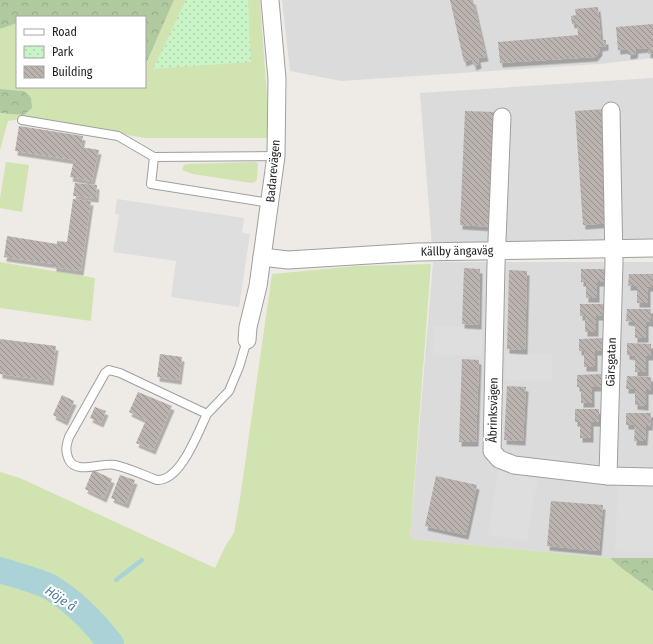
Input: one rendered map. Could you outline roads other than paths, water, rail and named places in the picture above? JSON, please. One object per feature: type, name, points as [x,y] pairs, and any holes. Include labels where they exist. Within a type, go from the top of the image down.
[{"type":"street","name":"Badarevägen","points":[[247,340],[248,327],[258,286],[276,156],[276,79],[270,0]]},
{"type":"street","name":"Gärsgatan","points":[[608,476],[614,248],[611,111]]},
{"type":"street","points":[[497,250],[502,117]]},
{"type":"street","name":"Källby ängaväg","points":[[262,257],[288,260],[418,252],[653,248]]},
{"type":"street","name":"Åbrinksvägen","points":[[497,250],[492,451],[499,459],[514,465],[608,476],[653,477]]},
{"type":"lane","points":[[22,120],[118,136],[154,157],[276,156]]},
{"type":"lane","points":[[154,157],[150,184],[270,204]]},
{"type":"lane","points":[[207,414],[120,373],[109,370],[105,373],[69,436],[66,446],[66,453],[71,463],[80,467],[91,467],[105,464],[115,465],[156,480],[162,480],[174,472],[189,452],[207,414],[229,391],[239,367],[247,340]]},
{"type":"waterway","points":[[116,580],[142,560]]},
{"type":"waterway","name":"Höje å","points":[[0,570],[50,587],[83,612],[111,644]]}]
